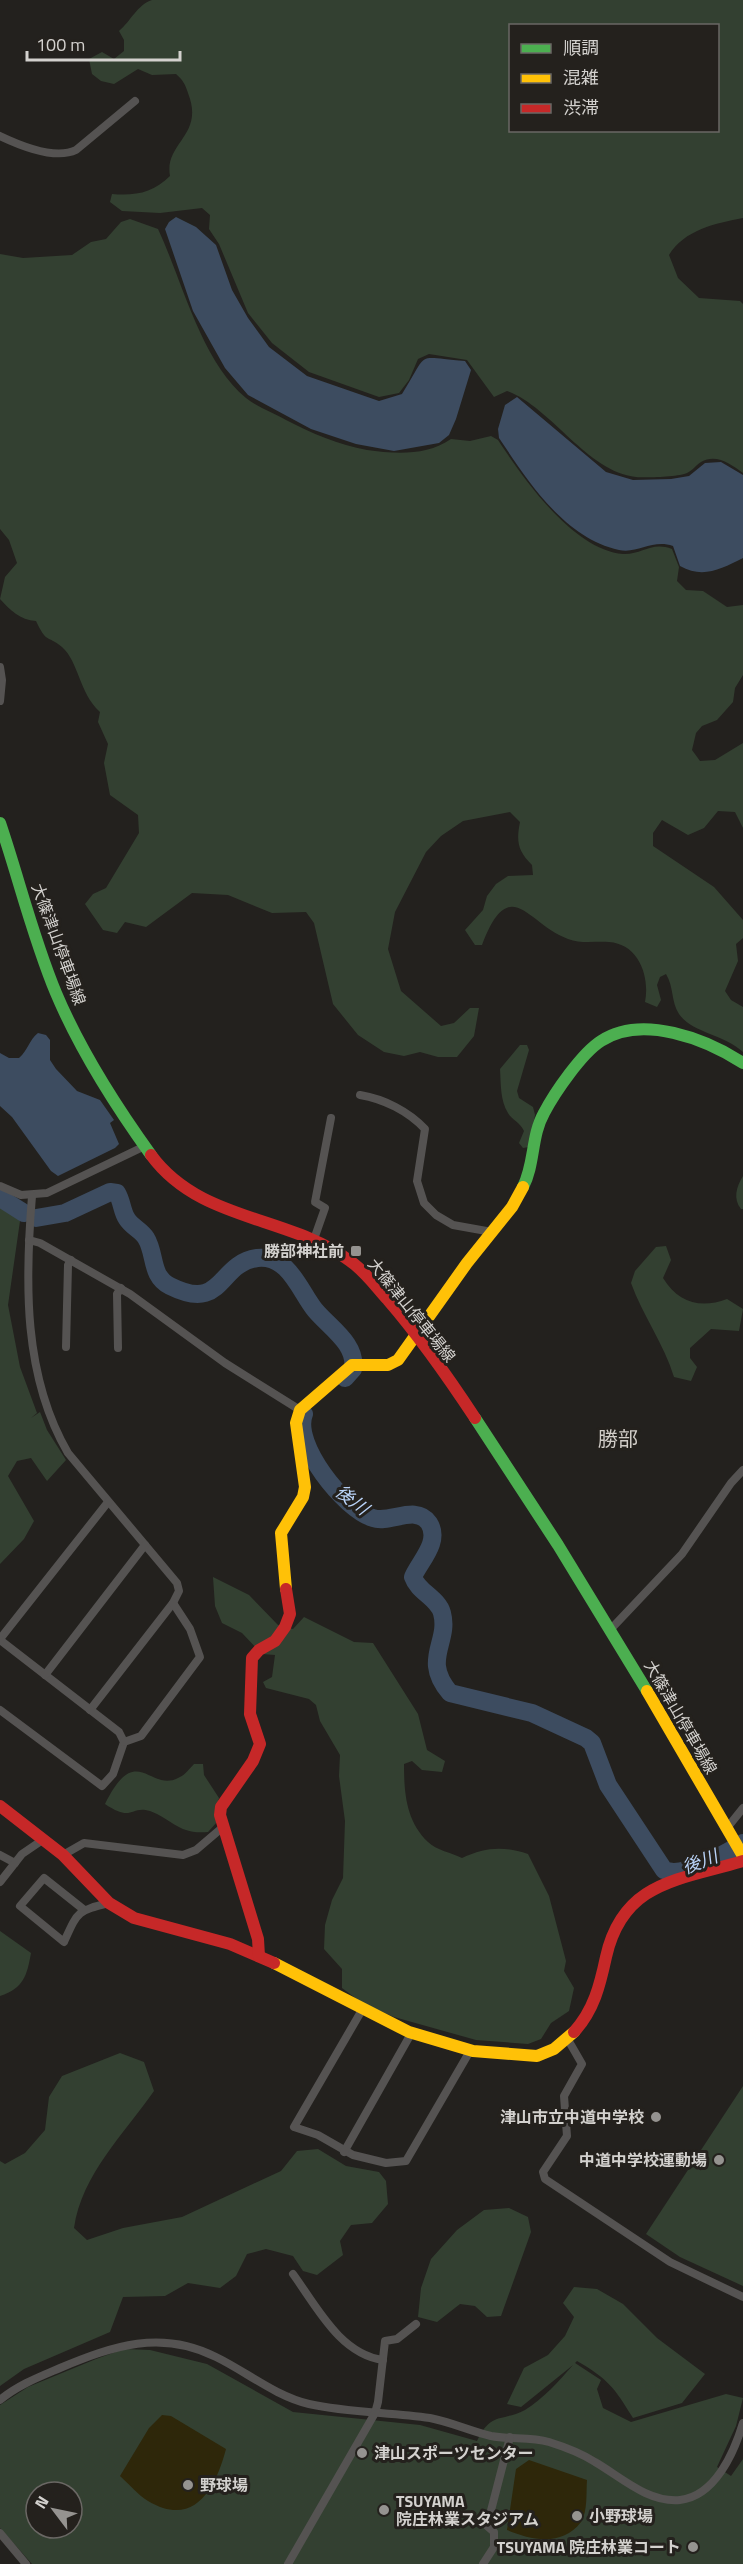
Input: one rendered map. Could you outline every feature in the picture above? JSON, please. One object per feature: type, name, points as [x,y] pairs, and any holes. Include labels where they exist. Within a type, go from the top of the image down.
[{"type":"street","points":[[0,136],[49,153],[66,155],[76,150],[135,101]]},
{"type":"street","points":[[0,667],[2,680],[0,702]]},
{"type":"street","name":"大篠津山停車場線","points":[[0,824],[42,951],[64,1009],[90,1059],[145,1146],[168,1176],[186,1191],[217,1207],[313,1242],[354,1264],[365,1274],[414,1336],[508,1467],[610,1630],[743,1857]]},
{"type":"street","points":[[259,1956],[258,1939],[223,1827],[221,1807],[253,1761],[260,1744],[250,1714],[252,1658],[259,1650],[275,1641],[285,1627],[290,1614],[281,1554],[282,1533],[303,1497],[305,1486],[296,1423],[300,1410],[355,1364],[394,1364],[512,1207],[528,1175],[535,1136],[544,1113],[578,1064],[600,1041],[626,1030],[660,1030],[724,1051],[743,1063]]},
{"type":"street","points":[[360,1095],[382,1101],[408,1114],[425,1129],[417,1181],[424,1203],[445,1222],[492,1232]]},
{"type":"street","points":[[313,1242],[325,1208],[315,1202],[331,1118]]},
{"type":"street","points":[[0,1186],[32,1196],[47,1193],[145,1146]]},
{"type":"street","points":[[32,1196],[27,1305],[29,1329],[57,1434],[68,1453],[177,1583],[179,1591],[173,1603],[90,1710]]},
{"type":"street","points":[[29,1240],[40,1243],[121,1288],[225,1363],[300,1410]]},
{"type":"street","points":[[66,1347],[68,1265],[71,1260]]},
{"type":"street","points":[[118,1348],[117,1294],[121,1288]]},
{"type":"street","points":[[610,1630],[682,1554],[741,1476]]},
{"type":"street","points":[[0,1710],[102,1786],[113,1774],[124,1742],[119,1732],[0,1640],[108,1502]]},
{"type":"street","points":[[45,1675],[144,1545]]},
{"type":"street","points":[[124,1742],[141,1736],[200,1657],[190,1629],[173,1603]]},
{"type":"street","points":[[0,1806],[63,1855],[109,1903],[134,1918],[234,1945],[362,2010],[412,2032],[470,2051],[529,2058],[553,2049],[567,2038],[591,2009],[613,1931],[626,1908],[653,1888],[743,1857]]},
{"type":"street","points":[[730,1833],[743,1808]]},
{"type":"street","points":[[63,1855],[84,1843],[183,1855],[209,1841],[223,1827]]},
{"type":"street","points":[[0,1882],[15,1863],[44,1839]]},
{"type":"street","points":[[0,1855],[15,1863]]},
{"type":"street","points":[[83,1909],[44,1878],[20,1906],[64,1942],[75,1918],[83,1909],[109,1903]]},
{"type":"street","points":[[362,2010],[294,2127],[318,2134],[344,2152],[386,2163],[406,2160],[470,2051]]},
{"type":"street","points":[[344,2152],[412,2032]]},
{"type":"street","points":[[567,2038],[582,2064],[564,2096],[567,2136],[543,2172],[545,2179],[670,2262],[743,2297]]},
{"type":"street","points":[[293,2274],[341,2339],[369,2358],[383,2360]]},
{"type":"street","points":[[288,2564],[375,2413],[385,2341],[397,2339],[416,2324]]},
{"type":"street","points":[[0,2400],[29,2382],[94,2354],[117,2346],[152,2341],[207,2352],[293,2400],[375,2413],[428,2418],[492,2436],[530,2437],[568,2449],[651,2495],[680,2500],[705,2490],[716,2478],[733,2450],[743,2423]]},
{"type":"street","points":[[483,2564],[494,2547],[494,2532],[488,2526],[510,2437]]},
{"type":"street","points":[[0,2533],[26,2564]]},
{"type":"green space","points":[[152,0],[743,0],[743,218],[712,225],[692,234],[675,246],[669,255],[678,278],[699,298],[740,301],[743,304],[743,473],[728,463],[712,459],[701,462],[687,473],[677,475],[636,477],[618,473],[585,452],[539,410],[523,399],[507,391],[494,397],[467,360],[429,354],[418,359],[409,380],[399,393],[379,397],[309,372],[272,343],[248,313],[219,244],[209,229],[210,215],[202,208],[160,213],[122,211],[110,202],[112,194],[150,190],[170,176],[173,155],[192,119],[188,93],[184,82],[176,74],[152,75],[138,69],[114,84],[101,81],[92,74],[89,59],[102,52],[114,59],[124,51],[124,40],[119,31],[138,9]]},
{"type":"green space","points":[[130,219],[158,229],[205,342],[230,382],[250,401],[315,434],[367,450],[421,451],[442,445],[451,439],[470,441],[491,436],[498,440],[535,492],[551,510],[586,540],[604,550],[623,554],[636,553],[652,547],[672,549],[679,567],[677,581],[686,590],[703,591],[727,607],[743,605],[743,675],[735,688],[733,702],[717,720],[702,726],[696,733],[692,750],[700,761],[715,760],[743,743],[743,828],[735,812],[718,811],[704,828],[688,835],[662,820],[653,833],[653,846],[714,887],[743,920],[743,938],[736,944],[738,961],[725,991],[731,1000],[743,1007],[743,1052],[727,1041],[700,1030],[679,1014],[666,974],[660,977],[657,985],[661,1000],[657,1007],[645,1002],[646,982],[640,963],[635,955],[619,944],[568,939],[521,909],[511,907],[502,911],[492,923],[482,945],[475,945],[465,930],[483,910],[487,896],[496,884],[508,876],[533,875],[532,865],[519,846],[520,822],[510,812],[463,821],[441,836],[426,852],[395,912],[388,949],[401,991],[441,1026],[454,1023],[470,1008],[479,1008],[474,1036],[457,1057],[438,1057],[420,1052],[404,1056],[384,1052],[358,1035],[333,1004],[314,923],[306,912],[272,913],[228,895],[192,893],[146,927],[125,922],[117,933],[103,930],[85,904],[93,894],[106,888],[139,833],[138,815],[110,795],[104,763],[108,744],[98,722],[100,712],[88,696],[68,653],[45,636],[36,621],[20,616],[0,599],[5,577],[17,563],[9,540],[0,529],[0,254],[23,258],[72,255],[91,242],[106,239],[121,222]]},
{"type":"green space","points":[[520,1045],[527,1045],[529,1050],[517,1091],[519,1098],[533,1107],[535,1115],[529,1147],[523,1148],[519,1143],[524,1131],[505,1108],[501,1092],[500,1069]]},
{"type":"green space","points":[[743,1176],[743,1209],[741,1209],[736,1193]]},
{"type":"green space","points":[[0,1203],[12,1211],[20,1221],[8,1305],[20,1367],[37,1413],[31,1418],[40,1412],[47,1430],[66,1460],[47,1481],[31,1458],[17,1461],[8,1476],[34,1521],[24,1539],[0,1564]]},
{"type":"green space","points":[[666,1246],[671,1260],[663,1278],[676,1293],[691,1302],[699,1303],[727,1299],[743,1309],[739,1331],[711,1329],[690,1348],[690,1358],[697,1367],[691,1381],[674,1377],[631,1283],[635,1271],[656,1247]]},
{"type":"green space","points":[[213,1577],[249,1595],[278,1625],[293,1629],[304,1617],[354,1642],[373,1643],[418,1714],[427,1750],[445,1761],[442,1772],[422,1770],[412,1761],[404,1764],[406,1796],[411,1816],[421,1834],[431,1845],[462,1858],[495,1849],[528,1854],[549,1896],[566,1961],[564,1971],[574,1988],[569,2011],[551,2023],[541,2039],[528,2044],[476,2040],[394,2017],[362,2003],[342,1988],[342,1969],[324,1949],[325,1925],[332,1900],[343,1878],[345,1821],[339,1776],[340,1755],[320,1721],[316,1705],[309,1699],[266,1688],[263,1682],[272,1677],[275,1655],[262,1654],[242,1633],[222,1623],[215,1606]]},
{"type":"green space","points":[[194,1764],[203,1764],[204,1775],[219,1798],[215,1811],[217,1822],[208,1832],[183,1829],[150,1811],[138,1810],[126,1813],[114,1810],[105,1804],[116,1785],[126,1775],[135,1772],[143,1773],[169,1781],[182,1776]]},
{"type":"green space","points":[[0,1931],[31,1953],[23,1980],[14,1989],[0,1996]]},
{"type":"green space","points":[[120,2053],[144,2062],[154,2091],[106,2155],[86,2190],[74,2228],[87,2240],[123,2228],[182,2217],[281,2171],[297,2151],[318,2149],[346,2166],[379,2172],[386,2181],[388,2204],[372,2223],[351,2225],[340,2241],[343,2255],[317,2275],[303,2271],[293,2256],[266,2249],[247,2254],[236,2276],[220,2288],[188,2283],[165,2296],[123,2297],[110,2332],[24,2369],[0,2386],[0,2161],[5,2164],[25,2153],[45,2130],[49,2097],[62,2076]]},
{"type":"green space","name":"中道中学校運動場","points":[[743,2086],[743,2286],[680,2257],[646,2234]]},
{"type":"green space","points":[[509,2208],[528,2217],[531,2232],[501,2316],[487,2317],[475,2306],[460,2304],[437,2322],[418,2317],[421,2288],[431,2259],[457,2230],[484,2210]]},
{"type":"green space","name":"津山スポーツセンター","points":[[574,2287],[597,2289],[623,2304],[657,2338],[705,2374],[682,2403],[633,2418],[610,2385],[577,2361],[575,2363],[601,2380],[597,2389],[603,2408],[631,2422],[726,2394],[743,2398],[736,2426],[717,2467],[731,2476],[743,2459],[743,2564],[32,2564],[0,2528],[0,2405],[28,2387],[96,2359],[124,2349],[150,2350],[207,2364],[293,2412],[420,2425],[477,2441],[492,2421],[517,2414],[538,2401],[573,2365],[521,2407],[507,2404],[524,2368],[548,2355],[565,2336],[574,2317],[563,2303]]},
{"type":"sand","points":[[162,2415],[171,2416],[226,2449],[209,2490],[191,2507],[179,2510],[164,2508],[148,2501],[120,2476],[149,2428]]},
{"type":"sand","points":[[529,2460],[587,2480],[586,2507],[583,2518],[573,2530],[565,2535],[546,2539],[507,2530],[516,2469]]},
{"type":"water","points":[[176,217],[196,227],[216,245],[232,290],[248,318],[269,347],[307,376],[379,401],[402,394],[424,360],[437,358],[465,361],[471,370],[449,435],[439,443],[394,451],[356,444],[311,429],[248,395],[225,368],[193,311],[165,229]]},
{"type":"water","points":[[517,397],[606,472],[633,480],[671,479],[689,476],[705,463],[721,462],[743,475],[743,558],[719,569],[696,572],[680,566],[673,546],[658,544],[626,551],[599,544],[581,533],[549,506],[499,438],[498,429],[505,405]]},
{"type":"water","points":[[38,1033],[46,1035],[50,1040],[50,1060],[56,1069],[77,1091],[100,1100],[114,1120],[110,1123],[119,1144],[58,1176],[51,1171],[12,1117],[0,1106],[0,1053],[9,1058],[19,1058]]},
{"type":"waterway","name":"後川","points":[[36,1218],[65,1213],[110,1192],[117,1193],[127,1219],[146,1238],[159,1277],[170,1286],[188,1293],[201,1294],[211,1291],[244,1262],[257,1258],[268,1258],[277,1262],[292,1276],[315,1310],[347,1344],[353,1360],[353,1369],[345,1378]]},
{"type":"waterway","name":"後川","points":[[0,1198],[24,1213]]},
{"type":"waterway","name":"後川","points":[[304,1414],[302,1427],[313,1458],[323,1474],[348,1502],[373,1518],[387,1519],[417,1515],[429,1523],[432,1530],[431,1544],[413,1577],[442,1613],[443,1633],[437,1661],[442,1681],[450,1693],[532,1713],[586,1738],[592,1743],[608,1785],[664,1870],[672,1872],[693,1868],[743,1843]]},
{"type":"traffic: fast","points":[[0,823],[40,951],[65,1014],[99,1077],[151,1155]]},
{"type":"traffic: fast","points":[[523,1187],[530,1169],[537,1131],[544,1113],[570,1074],[586,1054],[601,1041],[617,1033],[635,1030],[674,1033],[693,1038],[743,1063]]},
{"type":"traffic: fast","points":[[475,1418],[558,1545],[647,1691]]},
{"type":"traffic: slow","points":[[286,1589],[281,1533],[303,1497],[305,1487],[296,1423],[300,1410],[352,1365],[388,1365],[398,1360],[467,1263],[512,1207],[523,1187]]},
{"type":"traffic: slow","points":[[647,1691],[743,1856]]},
{"type":"traffic: slow","points":[[274,1963],[409,2032],[473,2051],[537,2056],[554,2049],[574,2032]]},
{"type":"traffic: jam","points":[[151,1155],[171,1177],[194,1193],[219,1206],[300,1234],[326,1246],[355,1265],[370,1279],[411,1328],[475,1418]]},
{"type":"traffic: jam","points":[[259,1956],[258,1939],[220,1815],[221,1807],[253,1761],[260,1744],[250,1714],[252,1658],[259,1650],[275,1641],[285,1627],[290,1614],[286,1589]]},
{"type":"traffic: jam","points":[[0,1806],[63,1855],[109,1903],[134,1918],[230,1944],[274,1963]]},
{"type":"traffic: jam","points":[[574,2032],[587,2015],[599,1987],[614,1932],[626,1913],[640,1898],[676,1880],[743,1861]]},
{"type":"place","name":"勝部神社前","points":[[356,1251]]},
{"type":"place","name":"津山市立中道中学校","points":[[656,2117]]},
{"type":"place","name":"中道中学校運動場","points":[[719,2160]]},
{"type":"place","name":"津山スポーツセンター","points":[[362,2453]]},
{"type":"place","name":"野球場","points":[[188,2485]]},
{"type":"place","name":"TSUYAMA 院庄林業スタジアム","points":[[384,2510]]},
{"type":"place","name":"小野球場","points":[[577,2516]]},
{"type":"place","name":"TSUYAMA 院庄林業コート","points":[[693,2547]]},
{"type":"district","name":"勝部","points":[[618,1439]]}]
